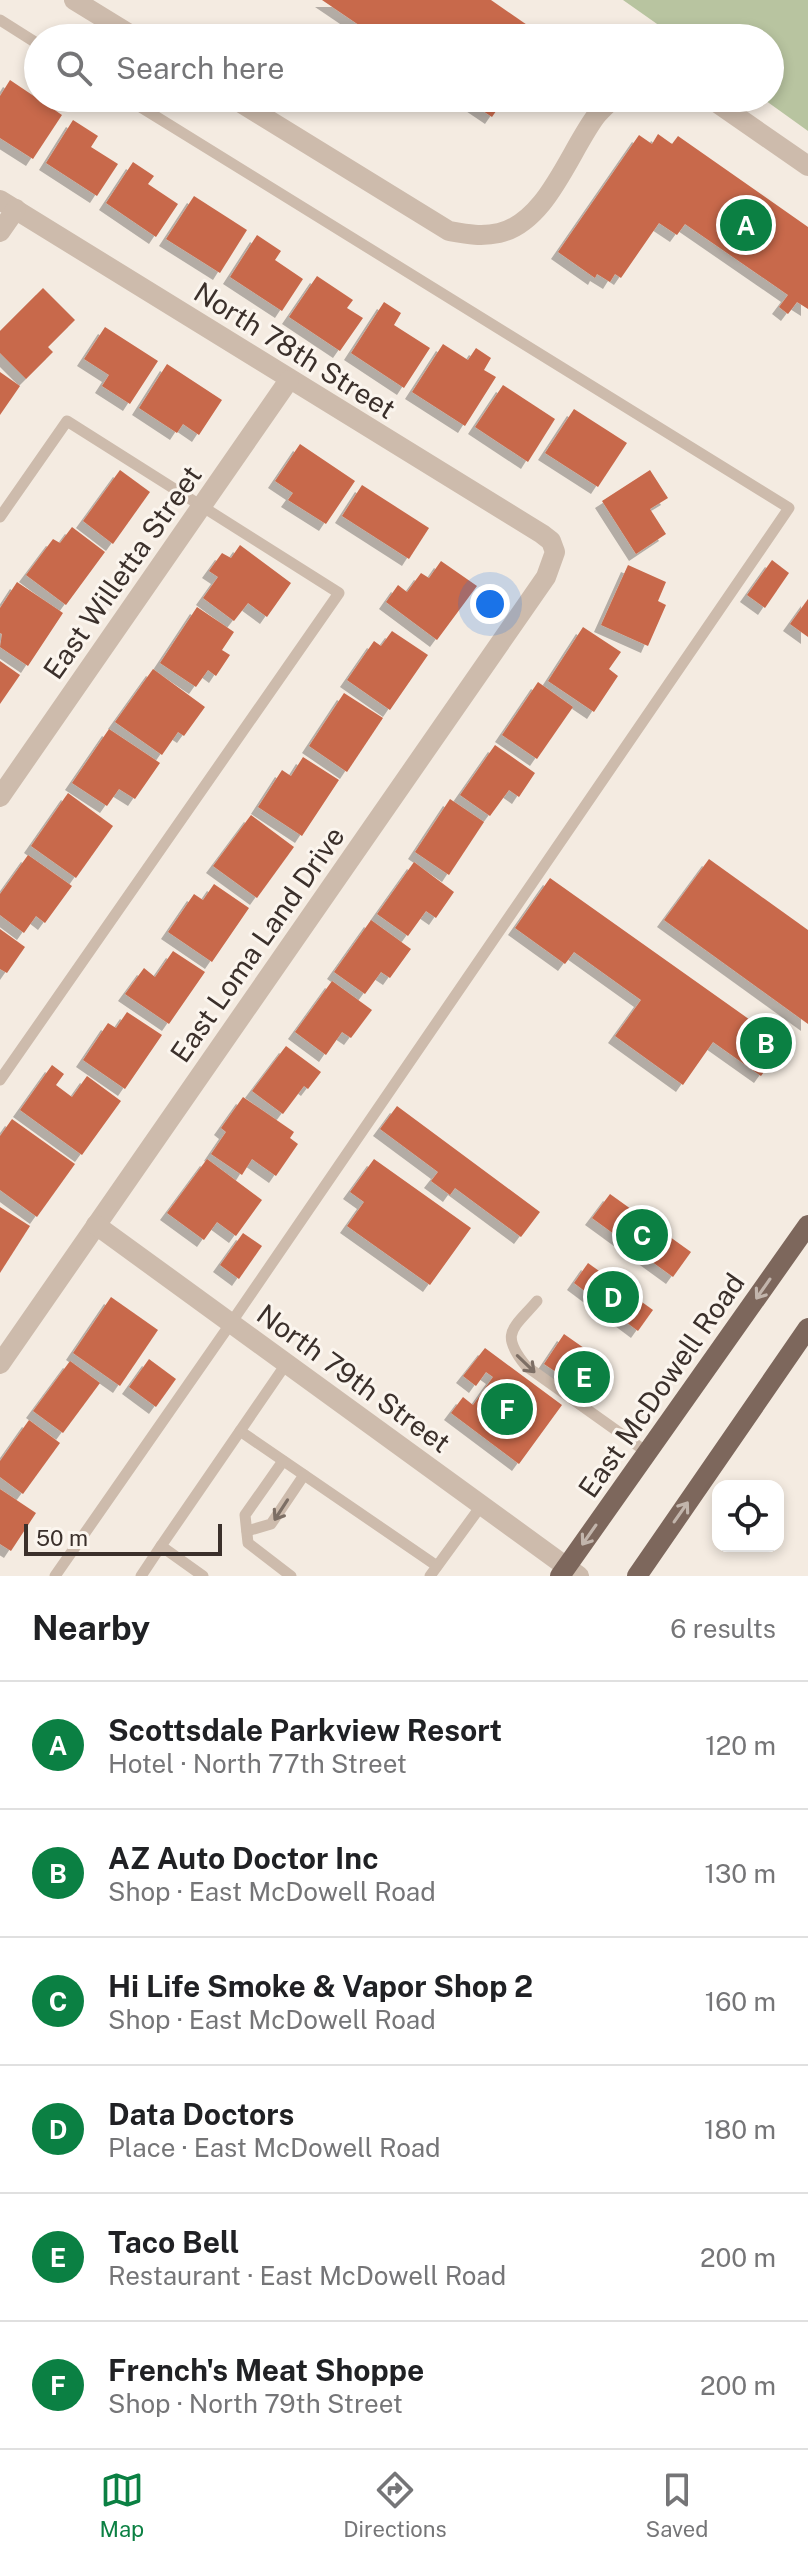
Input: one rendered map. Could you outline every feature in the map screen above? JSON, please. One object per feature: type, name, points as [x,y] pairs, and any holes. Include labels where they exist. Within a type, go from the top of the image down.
[{"type":"main road","name":"East McDowell Road","points":[[568,1573],[808,1225]]},
{"type":"main road","points":[[637,1576],[808,1328]]},
{"type":"street","points":[[74,0],[113,24]]},
{"type":"street","points":[[256,112],[449,231],[477,236],[502,233],[526,220],[543,201],[600,112]]},
{"type":"street","points":[[730,112],[808,166]]},
{"type":"street","points":[[0,232],[8,204]]},
{"type":"street","name":"North 78th Street","points":[[8,204],[542,534],[551,541],[555,552]]},
{"type":"street","name":"East Willetta Street","points":[[0,797],[289,380]]},
{"type":"street","name":"East Loma Land Drive","points":[[0,1364],[546,577],[555,552]]},
{"type":"street","name":"North 79th Street","points":[[96,1225],[568,1573]]},
{"type":"lane","points":[[0,20],[24,35]]},
{"type":"lane","points":[[55,1576],[789,508],[149,112]]},
{"type":"lane","points":[[0,517],[67,421],[339,593],[0,1080]]},
{"type":"lane","points":[[537,1301],[513,1330],[510,1339],[512,1349],[526,1366],[648,1453]]},
{"type":"lane","points":[[141,1576],[286,1364]]},
{"type":"lane","points":[[240,1431],[434,1571],[481,1506]]},
{"type":"lane","points":[[283,1461],[245,1515],[248,1543],[291,1576]]},
{"type":"lane","points":[[247,1531],[271,1524],[304,1475]]},
{"type":"lane","points":[[161,1546],[203,1576]]},
{"type":"lane","points":[[182,1561],[186,1576]]},
{"type":"green space","points":[[623,0],[808,0],[808,131],[782,112],[784,112],[784,24],[657,24]]},
{"type":"building","points":[[322,0],[491,0],[526,24],[357,24]]},
{"type":"building","points":[[10,80],[24,89],[24,112],[58,112],[62,115],[33,159],[0,138],[0,96]]},
{"type":"building","points":[[73,120],[98,136],[91,147],[118,164],[97,196],[46,163]]},
{"type":"building","points":[[658,134],[672,144],[678,136],[808,227],[808,309],[797,302],[788,314],[779,307],[788,295],[685,224],[677,235],[659,223],[621,278],[615,274],[610,282],[597,274],[595,278],[558,252],[639,135],[652,144]]},
{"type":"building","points":[[133,162],[154,176],[148,184],[178,204],[156,237],[106,203]]},
{"type":"building","points":[[194,196],[247,230],[220,273],[166,239]]},
{"type":"building","points":[[257,235],[281,251],[275,260],[303,279],[282,311],[230,277]]},
{"type":"building","points":[[317,276],[353,300],[347,308],[363,318],[340,351],[289,317]]},
{"type":"building","points":[[43,288],[75,320],[48,347],[53,352],[26,379],[0,353],[0,331]]},
{"type":"building","points":[[384,302],[401,313],[394,325],[430,348],[404,388],[351,353]]},
{"type":"building","points":[[105,327],[158,361],[130,404],[102,386],[109,375],[84,359]]},
{"type":"building","points":[[443,344],[468,360],[476,348],[491,358],[484,370],[496,377],[465,426],[412,392]]},
{"type":"building","points":[[167,364],[222,400],[199,435],[183,424],[177,433],[139,408]]},
{"type":"building","points":[[0,372],[20,386],[0,415]]},
{"type":"building","points":[[503,385],[555,419],[528,462],[475,427]]},
{"type":"building","points":[[574,409],[627,443],[598,487],[545,453]]},
{"type":"building","points":[[300,444],[355,481],[326,524],[288,500],[293,493],[275,481]]},
{"type":"building","points":[[120,470],[150,492],[113,544],[83,521]]},
{"type":"building","points":[[650,470],[668,498],[650,509],[666,534],[636,554],[602,501]]},
{"type":"building","points":[[362,485],[429,528],[409,559],[342,516]]},
{"type":"building","points":[[72,527],[105,552],[66,605],[26,575],[53,539],[60,543]]},
{"type":"building","points":[[240,545],[291,583],[267,617],[248,603],[234,621],[203,598],[218,577],[209,571],[222,553],[231,558]]},
{"type":"building","points":[[772,560],[789,573],[765,608],[747,595]]},
{"type":"building","points":[[441,561],[477,586],[437,640],[386,602],[398,585],[407,592],[421,573],[429,578]]},
{"type":"building","points":[[628,565],[666,582],[658,601],[666,605],[648,646],[601,625]]},
{"type":"building","points":[[17,582],[63,613],[28,666],[0,647],[0,608]]},
{"type":"building","points":[[808,599],[808,637],[790,624]]},
{"type":"building","points":[[197,607],[234,632],[222,650],[230,655],[216,676],[208,670],[196,687],[160,663]]},
{"type":"building","points":[[583,627],[621,652],[609,669],[618,676],[594,712],[548,681]]},
{"type":"building","points":[[392,631],[428,655],[390,710],[347,680],[374,641],[381,646]]},
{"type":"building","points":[[0,661],[20,675],[0,704]]},
{"type":"building","points":[[153,669],[205,707],[184,736],[178,732],[162,755],[115,722]]},
{"type":"building","points":[[538,682],[573,707],[537,759],[502,735]]},
{"type":"building","points":[[344,693],[383,718],[347,772],[309,746]]},
{"type":"building","points":[[109,729],[160,763],[135,799],[119,789],[107,806],[72,783]]},
{"type":"building","points":[[495,745],[535,773],[519,797],[509,790],[490,816],[460,795]]},
{"type":"building","points":[[303,757],[339,780],[302,836],[258,807],[282,770],[291,776]]},
{"type":"building","points":[[68,793],[113,826],[76,878],[31,846]]},
{"type":"building","points":[[450,799],[484,822],[449,875],[415,852]]},
{"type":"building","points":[[251,815],[294,847],[257,898],[213,866]]},
{"type":"building","points":[[28,855],[72,886],[45,923],[36,916],[24,933],[0,915],[0,894]]},
{"type":"building","points":[[709,859],[808,930],[808,1024],[664,920]]},
{"type":"building","points":[[414,862],[454,892],[436,918],[426,911],[408,936],[377,914]]},
{"type":"building","points":[[550,878],[784,1044],[761,1076],[713,1042],[683,1085],[615,1036],[641,1000],[574,952],[565,964],[515,928]]},
{"type":"building","points":[[214,884],[249,908],[212,962],[168,932],[194,894],[203,900]]},
{"type":"building","points":[[371,920],[411,949],[390,978],[381,972],[365,994],[334,972]]},
{"type":"building","points":[[0,929],[25,947],[7,973],[0,969]]},
{"type":"building","points":[[173,951],[205,972],[169,1024],[125,994],[144,968],[155,977]]},
{"type":"building","points":[[332,981],[372,1010],[351,1038],[342,1032],[326,1055],[295,1032]]},
{"type":"building","points":[[127,1012],[162,1035],[125,1089],[83,1060],[108,1023],[116,1028]]},
{"type":"building","points":[[286,1046],[321,1072],[308,1089],[304,1086],[283,1114],[252,1091]]},
{"type":"building","points":[[52,1065],[64,1074],[56,1085],[72,1097],[87,1076],[121,1101],[82,1155],[20,1110]]},
{"type":"building","points":[[243,1097],[294,1132],[290,1138],[298,1144],[276,1176],[252,1159],[242,1175],[211,1154],[226,1132],[221,1128]]},
{"type":"building","points":[[397,1106],[540,1212],[521,1237],[455,1188],[450,1195],[431,1181],[438,1172],[380,1129]]},
{"type":"building","points":[[12,1119],[75,1164],[37,1217],[0,1190],[0,1136]]},
{"type":"building","points":[[207,1159],[262,1200],[236,1236],[217,1222],[204,1240],[167,1213]]},
{"type":"building","points":[[374,1159],[471,1228],[430,1285],[347,1226],[364,1202],[350,1192]]},
{"type":"building","points":[[610,1194],[691,1252],[673,1277],[592,1218]]},
{"type":"building","points":[[0,1207],[30,1226],[0,1273]]},
{"type":"building","points":[[243,1233],[262,1246],[239,1279],[220,1265]]},
{"type":"building","points":[[588,1263],[653,1310],[638,1331],[574,1283]]},
{"type":"building","points":[[111,1297],[158,1330],[120,1386],[73,1353]]},
{"type":"building","points":[[564,1334],[611,1367],[586,1403],[572,1393],[577,1386],[544,1364]]},
{"type":"building","points":[[485,1348],[562,1405],[519,1464],[451,1413],[463,1397],[473,1405],[493,1377],[486,1372],[476,1386],[463,1376]]},
{"type":"building","points":[[149,1359],[176,1379],[156,1407],[129,1387]]},
{"type":"building","points":[[70,1361],[100,1383],[63,1433],[33,1411]]},
{"type":"building","points":[[29,1420],[60,1443],[23,1494],[0,1477],[0,1461]]},
{"type":"building","points":[[0,1489],[36,1513],[11,1551],[0,1544]]},
{"type":"place","name":"Scottsdale Parkview Resort","points":[[746,225]]},
{"type":"place","name":"AZ Auto Doctor Inc","points":[[766,1043]]},
{"type":"place","name":"Hi Life Smoke & Vapor Shop 2","points":[[642,1235]]},
{"type":"place","name":"Data Doctors","points":[[613,1297]]},
{"type":"place","name":"Taco Bell","points":[[584,1377]]},
{"type":"place","name":"French's Meat Shoppe","points":[[507,1409]]}]
